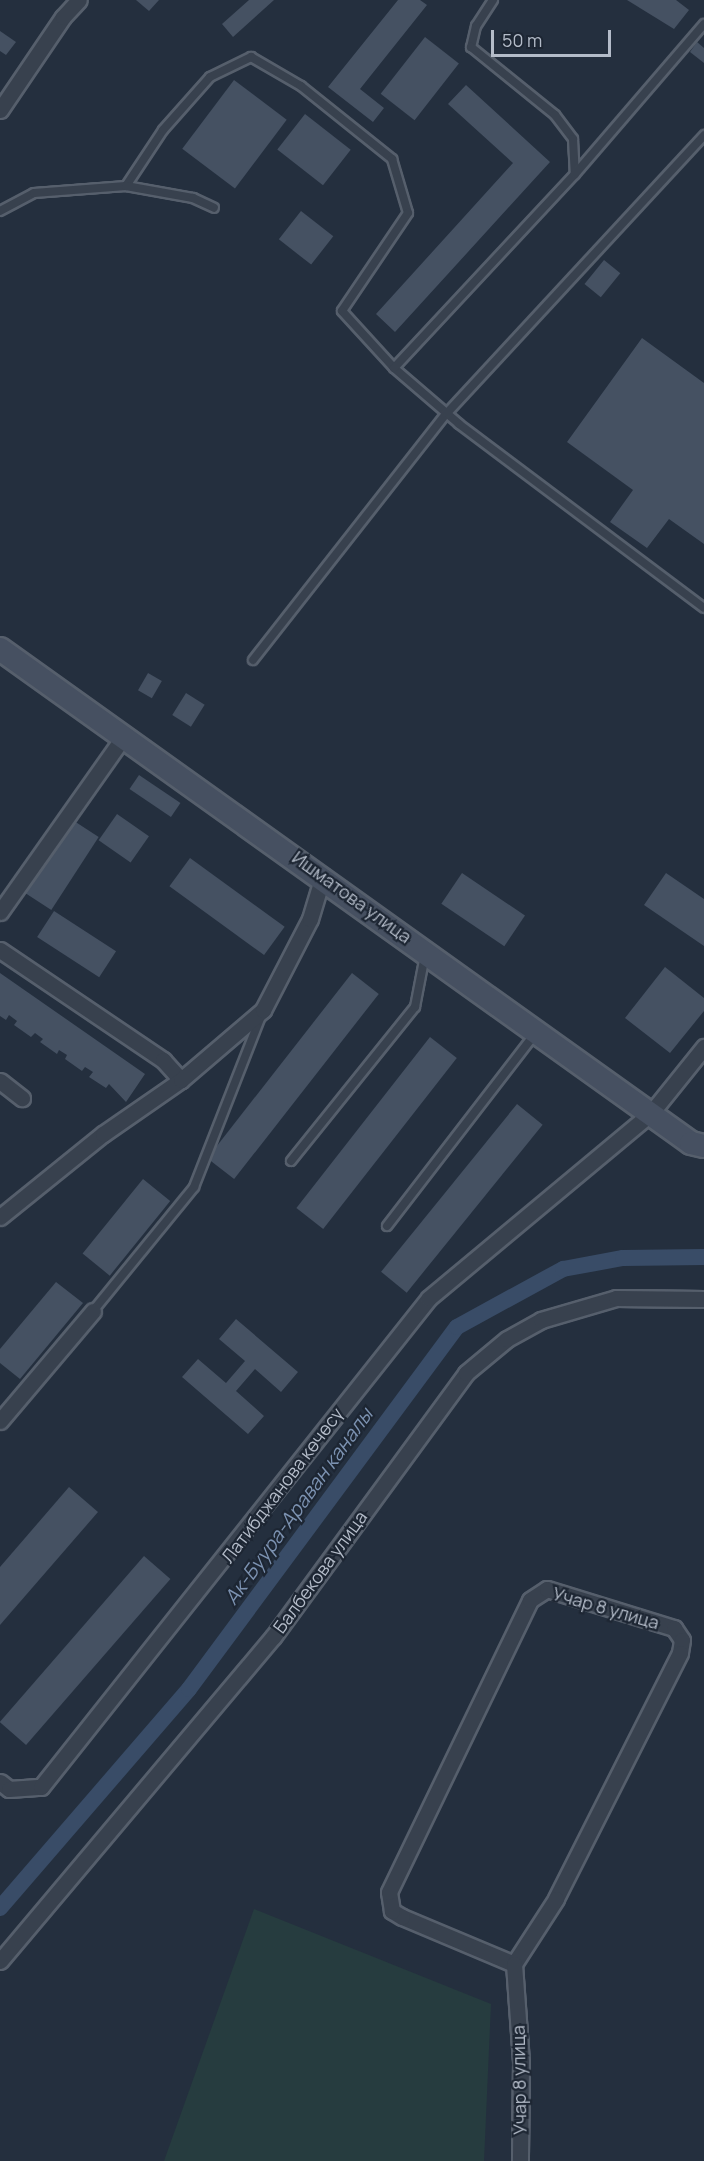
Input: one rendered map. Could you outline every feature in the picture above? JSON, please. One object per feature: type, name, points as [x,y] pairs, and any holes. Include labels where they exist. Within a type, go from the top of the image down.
[{"type":"main road","name":"Ишматова улица","points":[[0,648],[538,1030],[691,1143],[704,1146]]},
{"type":"street","points":[[0,110],[63,17],[79,0]]},
{"type":"street","points":[[1,905],[125,735]]},
{"type":"street","points":[[0,1217],[103,1134],[181,1080],[263,1010],[310,919],[323,876]]},
{"type":"street","points":[[0,950],[163,1060],[181,1080]]},
{"type":"street","name":"Латибджанова көчөсү","points":[[5,1785],[41,1787],[429,1298],[651,1113],[704,1047]]},
{"type":"street","points":[[0,1081],[22,1098]]},
{"type":"street","name":"Балбекова улица","points":[[0,1961],[273,1637],[466,1373],[507,1339],[541,1320],[616,1298],[704,1299]]},
{"type":"street","points":[[0,1421],[93,1311]]},
{"type":"street","name":"Учар 8 улица","points":[[514,1964],[402,1917],[392,1911],[389,1892],[530,1600],[547,1589],[674,1628],[682,1640],[680,1653],[556,1899],[514,1964],[521,2062],[520,2161]]},
{"type":"lane","points":[[493,0],[476,26],[471,47],[555,115],[573,139],[575,174]]},
{"type":"lane","points":[[394,368],[575,174],[704,24]]},
{"type":"lane","points":[[126,186],[163,130],[210,77],[251,57],[301,86],[392,159],[408,213],[342,311],[394,368],[447,413],[704,608]]},
{"type":"lane","points":[[253,660],[447,413],[704,135]]},
{"type":"lane","points":[[0,211],[34,193],[126,186],[193,198],[214,208]]},
{"type":"lane","points":[[291,1161],[415,1007],[426,950]]},
{"type":"lane","points":[[93,1311],[194,1187],[263,1010]]},
{"type":"lane","points":[[387,1226],[538,1030]]},
{"type":"green space","points":[[254,1909],[491,2004],[484,2161],[164,2161]]},
{"type":"building","points":[[136,0],[159,0],[149,11]]},
{"type":"building","points":[[249,0],[274,0],[233,37],[222,24]]},
{"type":"building","points":[[398,0],[420,0],[427,5],[360,89],[384,108],[373,122],[328,87]]},
{"type":"building","points":[[627,0],[676,0],[689,10],[674,29]]},
{"type":"building","points":[[0,31],[16,42],[6,55],[0,51]]},
{"type":"building","points":[[425,37],[459,63],[415,120],[381,94]]},
{"type":"building","points":[[697,42],[704,48],[704,63],[690,52]]},
{"type":"building","points":[[234,80],[287,120],[235,188],[182,149]]},
{"type":"building","points":[[466,85],[550,162],[395,332],[376,314],[513,163],[448,104]]},
{"type":"building","points":[[305,114],[351,150],[323,185],[277,149]]},
{"type":"building","points":[[301,211],[333,236],[311,265],[279,239]]},
{"type":"building","points":[[604,260],[620,273],[601,297],[584,284]]},
{"type":"building","points":[[642,338],[704,383],[704,544],[669,519],[647,548],[610,522],[633,490],[567,442]]},
{"type":"building","points":[[148,673],[162,681],[152,698],[138,690]]},
{"type":"building","points":[[186,693],[205,705],[191,727],[172,715]]},
{"type":"building","points":[[139,775],[180,803],[171,817],[129,789]]},
{"type":"building","points":[[117,814],[149,836],[131,863],[99,840]]},
{"type":"building","points":[[71,819],[99,837],[51,910],[24,892]]},
{"type":"building","points":[[190,858],[285,927],[264,955],[169,886]]},
{"type":"building","points":[[462,873],[525,915],[504,946],[441,904]]},
{"type":"building","points":[[666,873],[704,899],[704,946],[644,905]]},
{"type":"building","points":[[54,911],[116,951],[99,977],[37,937]]},
{"type":"building","points":[[665,967],[704,998],[704,1011],[670,1053],[625,1018]]},
{"type":"building","points":[[0,973],[145,1074],[126,1102],[109,1084],[106,1088],[89,1077],[93,1072],[85,1067],[82,1071],[65,1059],[67,1055],[59,1050],[57,1054],[40,1042],[43,1039],[35,1033],[31,1037],[14,1025],[17,1021],[9,1015],[6,1020],[0,1016]]},
{"type":"building","points":[[352,973],[379,994],[234,1179],[207,1158]]},
{"type":"building","points":[[430,1037],[457,1058],[323,1229],[296,1208]]},
{"type":"building","points":[[517,1104],[543,1125],[407,1293],[381,1272]]},
{"type":"building","points":[[143,1179],[170,1201],[110,1276],[83,1254]]},
{"type":"building","points":[[56,1282],[83,1303],[20,1379],[0,1363],[0,1349]]},
{"type":"building","points":[[236,1319],[298,1372],[281,1392],[255,1369],[236,1391],[264,1416],[248,1434],[182,1377],[198,1359],[226,1383],[245,1361],[219,1339]]},
{"type":"building","points":[[69,1487],[98,1512],[0,1625],[0,1567]]},
{"type":"building","points":[[144,1556],[170,1579],[26,1745],[0,1722]]},
{"type":"waterway","name":"Ак-Буура-Араван каналы","points":[[0,1908],[189,1689],[457,1327],[563,1269],[623,1258],[704,1257]]}]
